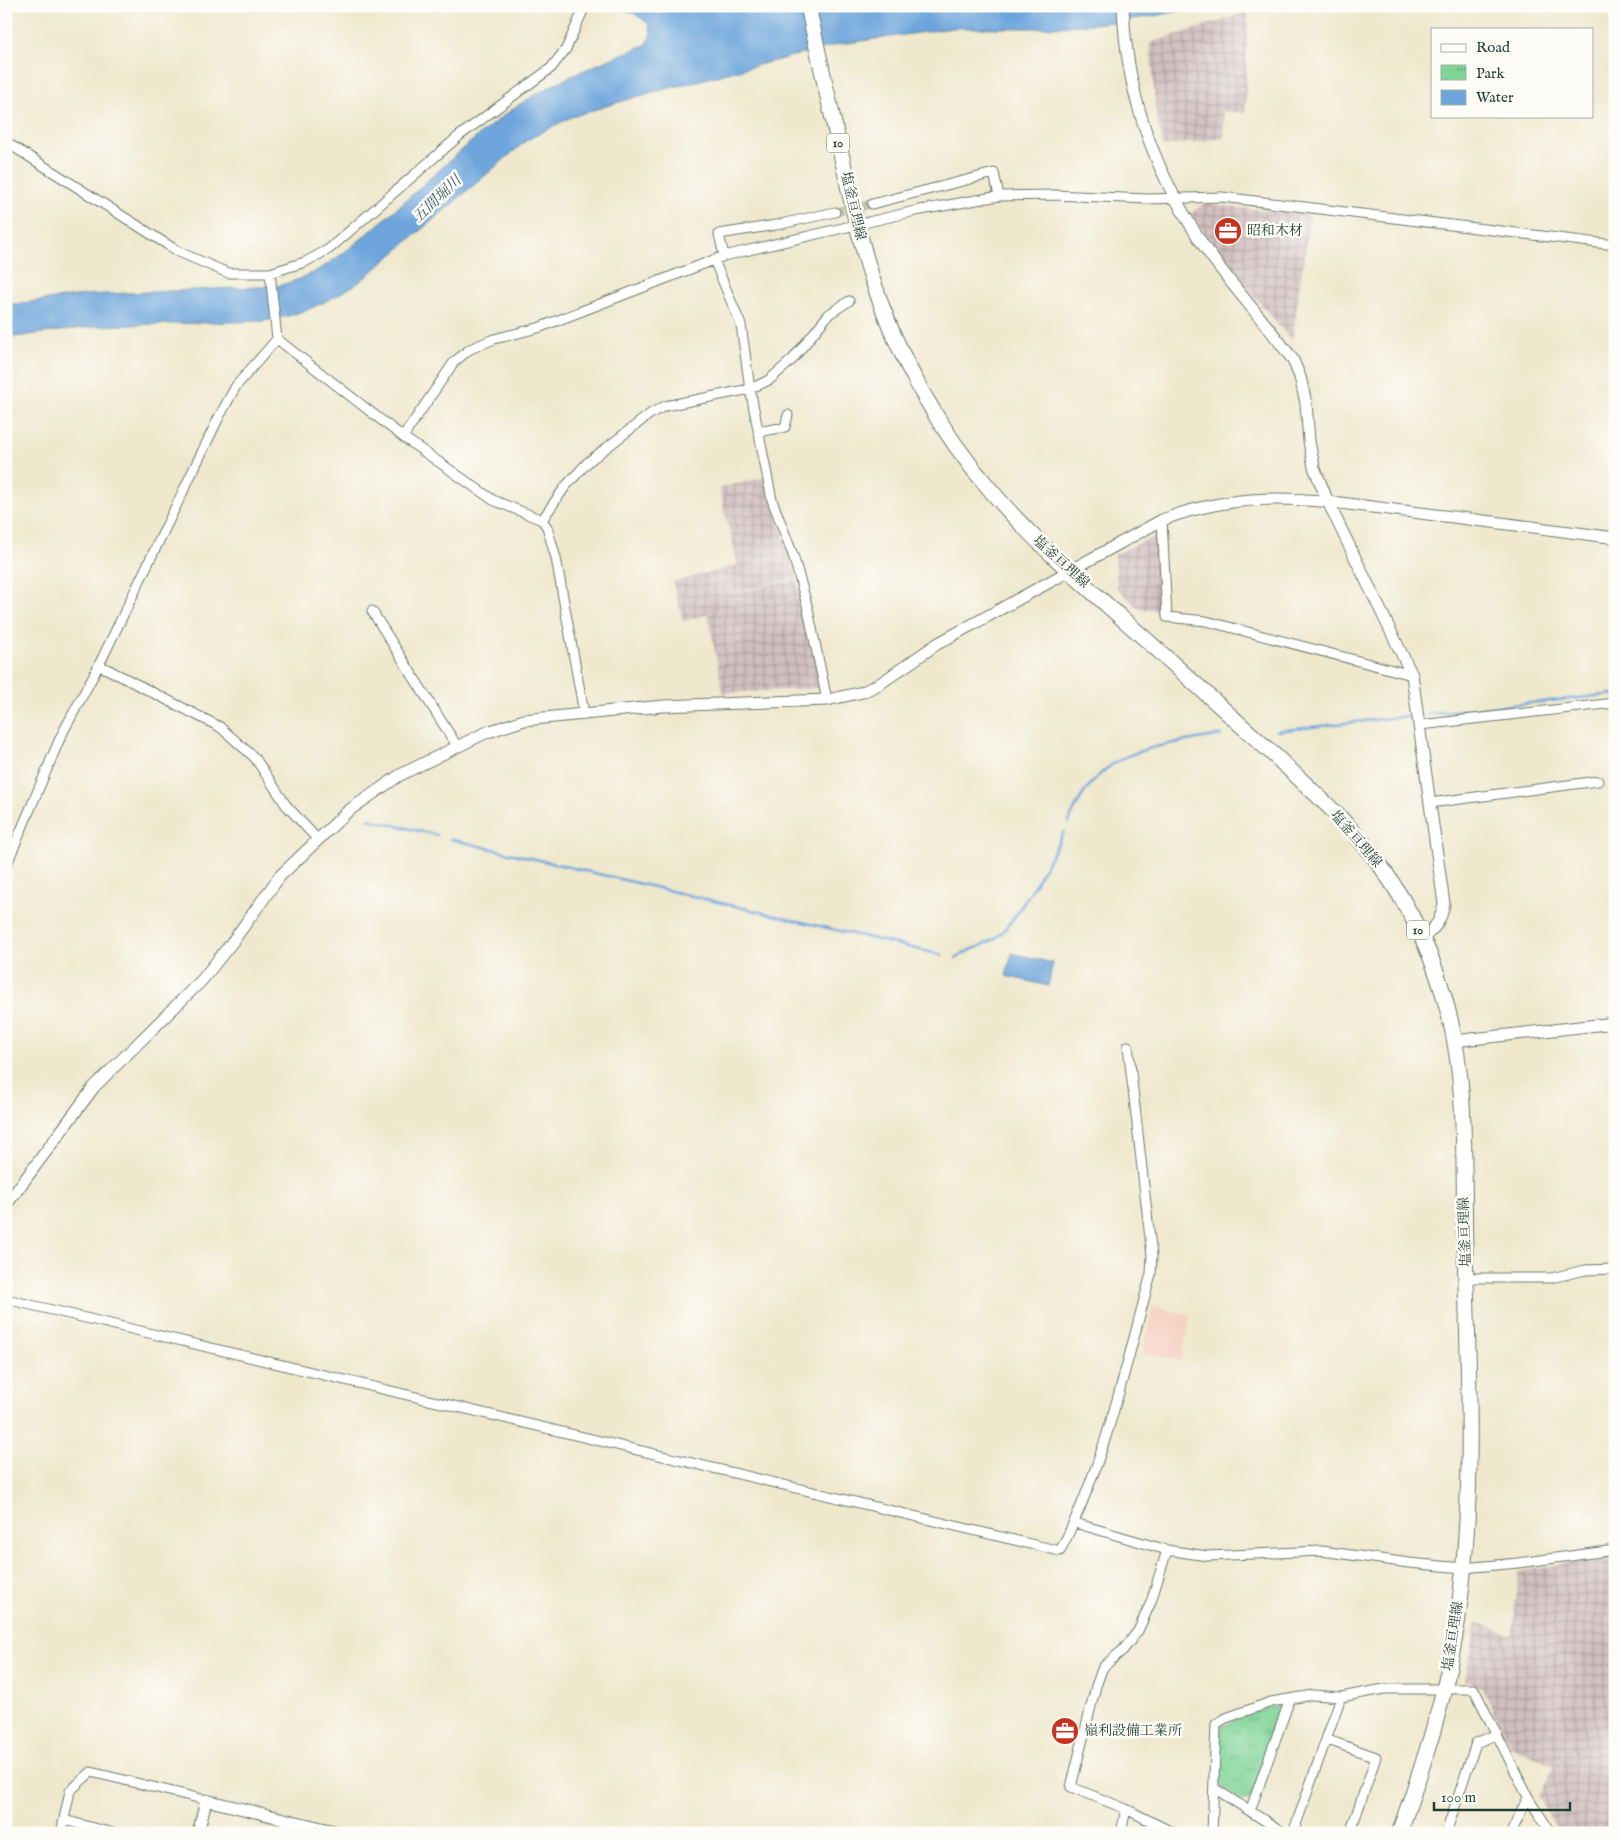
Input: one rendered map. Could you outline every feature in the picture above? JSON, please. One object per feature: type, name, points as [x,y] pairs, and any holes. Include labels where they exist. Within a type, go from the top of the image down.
[{"type":"main road","name":"塩釜亘理線","points":[[808,6],[856,224],[872,280],[898,345],[927,401],[955,445],[992,492],[1024,528],[1289,769],[1346,824],[1401,896],[1422,938],[1440,982],[1454,1041],[1461,1114],[1470,1420],[1468,1514],[1456,1625],[1445,1687],[1423,1767],[1399,1833]]},
{"type":"street","points":[[6,142],[179,252],[228,273],[270,273],[305,262],[329,249],[459,136],[551,68],[566,49],[584,6]]},
{"type":"street","points":[[1123,6],[1124,35],[1135,100],[1153,153],[1198,238],[1293,360],[1300,377],[1306,403],[1309,441],[1314,467],[1328,502],[1412,676],[1444,904],[1441,919],[1434,930],[1422,938]]},
{"type":"street","points":[[872,204],[994,173],[1000,196]]},
{"type":"street","points":[[403,437],[454,362],[470,349],[494,339],[538,328],[724,256],[856,224],[1000,196],[1053,195],[1176,199],[1222,197],[1615,245]]},
{"type":"street","points":[[724,256],[719,234],[835,212]]},
{"type":"street","points":[[714,260],[741,325],[750,389],[772,500],[793,555],[807,605],[827,700]]},
{"type":"street","points":[[270,273],[277,339],[403,437],[492,500],[542,520],[547,527],[556,558],[584,713]]},
{"type":"street","points":[[542,520],[565,487],[588,462],[650,414],[665,406],[750,389],[769,380],[792,360],[829,314],[849,301]]},
{"type":"street","points":[[6,866],[61,736],[99,665],[219,417],[236,386],[277,339]]},
{"type":"street","points":[[758,432],[785,426],[788,415]]},
{"type":"street","points":[[6,1205],[94,1087],[202,980],[233,942],[280,876],[317,839],[376,790],[457,746],[506,725],[524,720],[663,706],[827,700],[854,695],[873,688],[938,644],[1162,520],[1186,511],[1232,500],[1268,498],[1328,502],[1615,538]]},
{"type":"street","points":[[1162,520],[1167,617],[1206,621],[1412,676]]},
{"type":"street","points":[[372,611],[457,746]]},
{"type":"street","points":[[99,665],[220,728],[255,758],[286,806],[317,839]]},
{"type":"street","points":[[1420,725],[1615,703]]},
{"type":"street","points":[[1430,803],[1598,781]]},
{"type":"street","points":[[1454,1041],[1615,1022]]},
{"type":"street","points":[[6,1299],[1060,1551],[1075,1523],[1106,1440],[1151,1274],[1152,1256],[1128,1046]]},
{"type":"street","points":[[1466,1278],[1552,1278],[1585,1270],[1615,1269]]},
{"type":"street","points":[[1075,1523],[1166,1550],[1207,1556],[1232,1557],[1322,1551],[1463,1568],[1518,1563],[1615,1550]]},
{"type":"street","points":[[1166,1550],[1151,1602],[1138,1631],[1123,1650],[1104,1667],[1096,1686],[1072,1786],[1126,1809],[1174,1833]]},
{"type":"street","points":[[1212,1833],[1216,1724],[1226,1718],[1271,1702],[1313,1695],[1341,1697],[1384,1689],[1445,1687],[1474,1689],[1528,1797],[1551,1833]]},
{"type":"street","points":[[1293,1833],[1328,1740],[1341,1697]]},
{"type":"street","points":[[1250,1811],[1290,1699]]},
{"type":"street","points":[[1446,1833],[1476,1743],[1497,1734]]},
{"type":"street","points":[[1328,1740],[1376,1757],[1350,1833]]},
{"type":"street","points":[[61,1833],[70,1791],[91,1772],[342,1833]]},
{"type":"street","points":[[1214,1788],[1284,1833]]},
{"type":"street","points":[[1511,1833],[1528,1797]]},
{"type":"street","points":[[198,1833],[206,1800]]},
{"type":"street","points":[[1121,1833],[1126,1809]]},
{"type":"street","points":[[64,1820],[113,1833]]},
{"type":"shaded area","points":[[1248,12],[1245,113],[1223,111],[1224,138],[1163,146],[1156,114],[1150,43]]},
{"type":"shaded area","points":[[1203,204],[1310,215],[1292,341],[1225,262],[1191,214]]},
{"type":"shaded area","points":[[765,477],[797,578],[734,592],[728,570],[739,615],[734,593],[797,579],[822,688],[723,693],[708,614],[683,621],[673,582],[738,565],[719,488]]},
{"type":"shaded area","points":[[1160,534],[1162,610],[1139,609],[1117,588],[1115,554]]},
{"type":"shaded area","points":[[1153,1307],[1191,1315],[1181,1361],[1143,1353]]},
{"type":"shaded area","points":[[1615,1556],[1615,1833],[1560,1833],[1538,1798],[1554,1765],[1511,1747],[1482,1687],[1464,1681],[1477,1622],[1512,1635],[1519,1572],[1595,1557]]},
{"type":"green space","points":[[1278,1705],[1281,1709],[1251,1799],[1242,1801],[1222,1787],[1218,1781],[1221,1726],[1246,1715]]},
{"type":"water","name":"五間堀川","points":[[616,6],[1203,6],[1155,16],[1104,23],[1040,28],[953,28],[840,44],[639,96],[571,117],[527,140],[361,281],[314,307],[277,319],[263,321],[99,326],[6,338],[6,305],[85,295],[277,286],[308,275],[336,258],[362,238],[470,142],[517,106],[571,76],[647,44],[651,33],[649,24],[635,14]]},
{"type":"water","points":[[1012,953],[1053,963],[1048,986],[1006,976]]},
{"type":"waterway","points":[[1427,714],[1615,694]]},
{"type":"waterway","points":[[1277,731],[1408,716]]},
{"type":"waterway","points":[[1069,822],[1081,797],[1095,779],[1111,765],[1130,755],[1150,748],[1221,735]]},
{"type":"waterway","points":[[368,819],[437,835]]},
{"type":"waterway","points":[[956,958],[992,940],[1006,928],[1033,888],[1064,832]]},
{"type":"waterway","points":[[450,839],[942,955]]},
{"type":"tunnel","points":[[835,212],[872,204]]},
{"type":"place","name":"昭和木材","points":[[1228,231]]},
{"type":"place","name":"嶺利設備工業所","points":[[1065,1731]]}]
